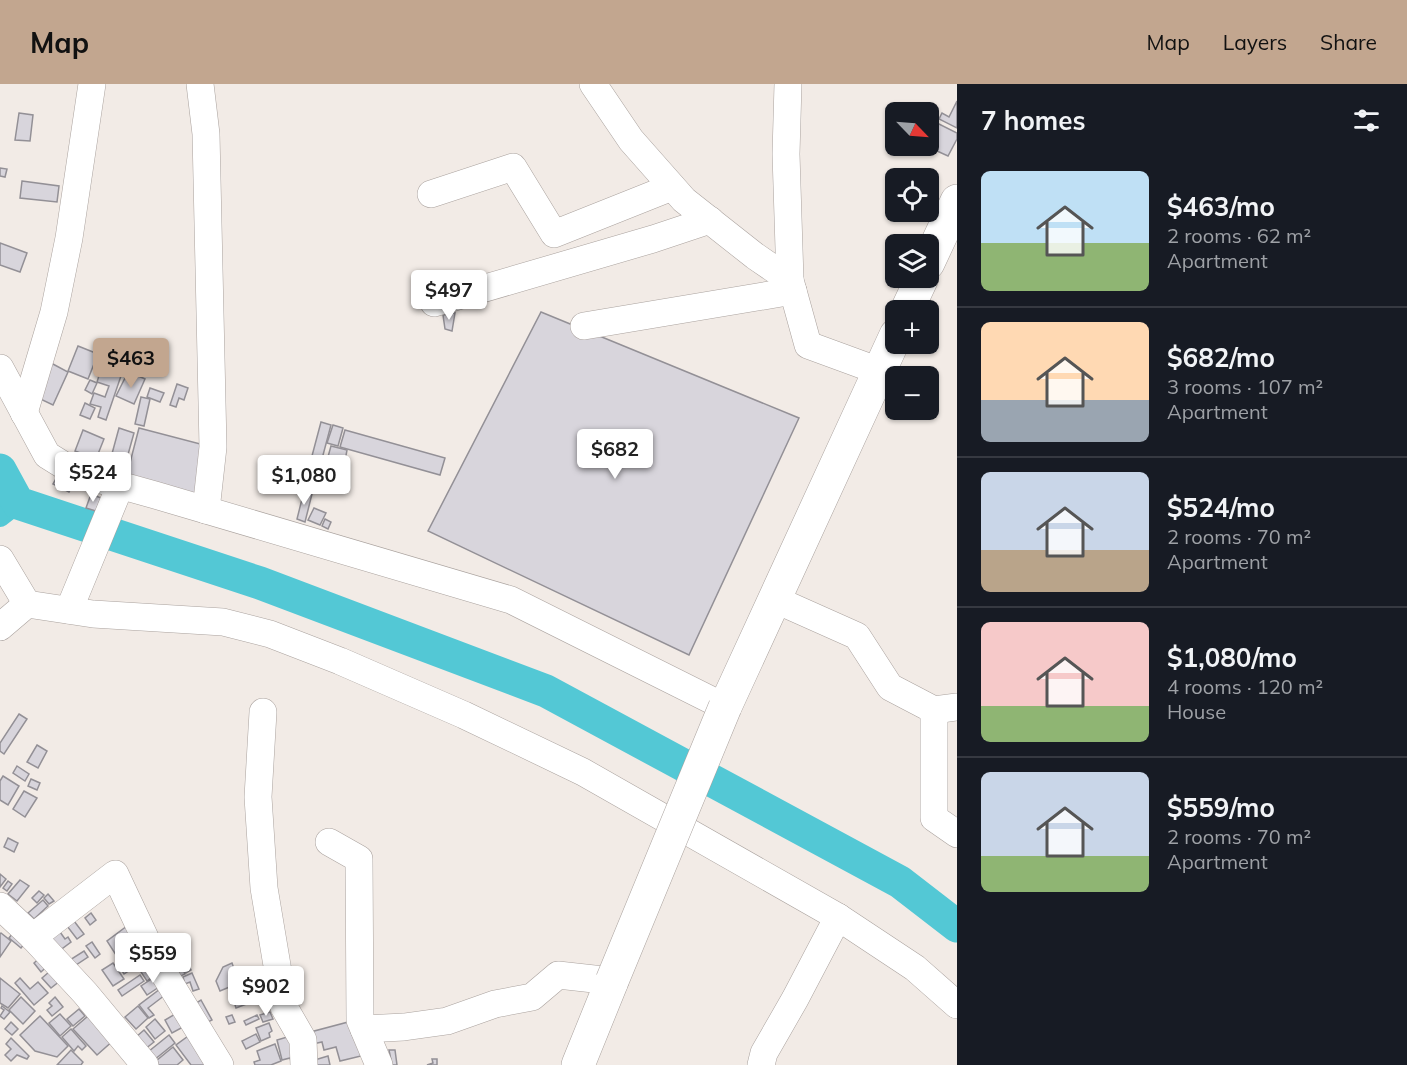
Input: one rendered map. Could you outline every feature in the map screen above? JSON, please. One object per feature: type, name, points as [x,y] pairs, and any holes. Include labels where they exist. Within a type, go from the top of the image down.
[{"type":"main road","points":[[939,242],[954,214]]},
{"type":"main road","points":[[578,1065],[725,707],[887,354]]},
{"type":"street","points":[[24,413],[54,312],[69,238],[92,84]]},
{"type":"street","points":[[200,84],[206,134],[213,447],[206,510]]},
{"type":"street","points":[[593,84],[631,140],[684,200],[792,285]]},
{"type":"street","points":[[788,84],[786,154],[792,285],[808,345],[879,371]]},
{"type":"street","points":[[431,194],[513,167],[554,234],[672,187]]},
{"type":"street","points":[[434,303],[710,220]]},
{"type":"street","points":[[584,326],[792,285]]},
{"type":"street","points":[[1,375],[47,455],[76,473],[118,491],[206,510],[511,600],[725,707]]},
{"type":"street","points":[[70,606],[118,491]]},
{"type":"street","points":[[0,559],[27,604]]},
{"type":"street","points":[[774,599],[857,636],[890,687],[946,709],[934,818],[957,834]]},
{"type":"street","points":[[0,627],[27,604],[70,606],[93,614],[224,622],[270,634],[340,661],[464,715],[582,771],[838,917],[915,968],[957,1005]]},
{"type":"street","points":[[263,712],[258,797],[264,888],[284,1007],[303,1040],[304,1065]]},
{"type":"street","points":[[329,842],[359,859],[360,1020],[379,1065]]},
{"type":"street","points":[[33,938],[116,874],[155,959],[220,1065]]},
{"type":"street","points":[[0,906],[85,993],[145,1065]]},
{"type":"street","points":[[761,1065],[764,1053],[838,917]]},
{"type":"street","points":[[364,1029],[404,1027],[447,1021],[495,1004],[532,997],[558,975],[612,981]]},
{"type":"building","points":[[957,101],[957,128],[939,119],[942,113],[949,117]]},
{"type":"building","points":[[19,113],[33,115],[30,141],[15,140]]},
{"type":"building","points":[[939,124],[957,133],[957,139],[948,156],[939,152]]},
{"type":"building","points":[[0,168],[7,169],[5,177],[0,176]]},
{"type":"building","points":[[22,181],[59,186],[57,202],[20,198]]},
{"type":"building","points":[[0,243],[27,253],[20,272],[0,265]]},
{"type":"building","points":[[541,312],[799,418],[689,655],[428,531]]},
{"type":"building","points":[[455,313],[452,331],[445,329],[443,315]]},
{"type":"building","points":[[78,346],[98,354],[88,379],[68,371]]},
{"type":"building","points":[[51,363],[68,372],[53,405],[34,396]]},
{"type":"building","points":[[103,363],[123,370],[106,420],[98,417],[101,407],[90,404],[94,393],[105,397],[109,386],[97,382]]},
{"type":"building","points":[[134,374],[145,379],[134,404],[116,396],[125,378],[131,381]]},
{"type":"building","points":[[90,380],[97,383],[92,394],[85,390]]},
{"type":"building","points":[[177,384],[188,388],[184,400],[179,398],[176,407],[170,405]]},
{"type":"building","points":[[150,388],[164,393],[160,402],[147,397]]},
{"type":"building","points":[[141,397],[150,399],[144,426],[135,424]]},
{"type":"building","points":[[85,403],[95,408],[90,419],[80,415]]},
{"type":"building","points":[[321,422],[331,425],[314,489],[304,486]]},
{"type":"building","points":[[333,425],[343,428],[338,446],[327,443]]},
{"type":"building","points":[[119,428],[134,433],[122,476],[107,472]]},
{"type":"building","points":[[139,428],[208,446],[194,500],[125,482]]},
{"type":"building","points":[[83,430],[104,439],[96,459],[75,451]]},
{"type":"building","points":[[345,430],[445,458],[440,475],[340,447]]},
{"type":"building","points":[[331,446],[347,450],[345,461],[339,459],[337,467],[326,464]]},
{"type":"building","points":[[57,477],[72,486],[69,492],[53,484]]},
{"type":"building","points":[[304,491],[312,494],[305,522],[297,519]]},
{"type":"building","points":[[91,494],[101,498],[96,511],[86,508]]},
{"type":"building","points":[[314,508],[326,513],[320,525],[308,520]]},
{"type":"building","points":[[325,519],[331,522],[328,529],[322,526]]},
{"type":"building","points":[[19,714],[27,719],[4,754],[0,751],[0,743]]},
{"type":"building","points":[[37,745],[47,751],[38,768],[27,762]]},
{"type":"building","points":[[17,766],[29,774],[25,781],[13,773]]},
{"type":"building","points":[[3,776],[19,786],[8,805],[0,800],[0,781]]},
{"type":"building","points":[[31,779],[40,783],[37,790],[28,786]]},
{"type":"building","points":[[24,791],[37,798],[25,817],[13,809]]},
{"type":"building","points":[[8,838],[18,843],[14,852],[4,847]]},
{"type":"building","points":[[0,874],[6,879],[0,887]]},
{"type":"building","points":[[20,880],[29,886],[17,901],[8,894]]},
{"type":"building","points":[[8,881],[12,884],[7,891],[3,888]]},
{"type":"building","points":[[39,891],[44,895],[37,903],[32,898]]},
{"type":"building","points":[[48,894],[54,901],[49,904],[44,898]]},
{"type":"building","points":[[43,900],[48,906],[34,919],[28,913]]},
{"type":"building","points":[[91,913],[96,920],[90,925],[85,918]]},
{"type":"building","points":[[74,921],[84,934],[77,939],[67,926]]},
{"type":"building","points":[[131,923],[145,943],[125,957],[121,951],[116,955],[107,941]]},
{"type":"building","points":[[17,928],[29,938],[21,948],[9,938]]},
{"type":"building","points":[[60,932],[65,939],[68,937],[71,942],[55,954],[46,943]]},
{"type":"building","points":[[0,934],[11,941],[0,957]]},
{"type":"building","points":[[165,940],[170,951],[159,955],[155,944]]},
{"type":"building","points":[[92,942],[100,954],[95,958],[86,946]]},
{"type":"building","points":[[84,951],[88,957],[76,965],[65,963]]},
{"type":"building","points":[[183,952],[191,970],[186,973],[178,954]]},
{"type":"building","points":[[170,953],[173,960],[178,958],[185,974],[170,981],[160,957]]},
{"type":"building","points":[[44,954],[52,962],[41,972],[34,963]]},
{"type":"building","points":[[122,957],[125,962],[131,958],[136,966],[124,974],[116,961]]},
{"type":"building","points":[[151,961],[159,972],[147,981],[139,969]]},
{"type":"building","points":[[113,963],[124,979],[113,986],[102,970]]},
{"type":"building","points":[[232,963],[239,983],[220,991],[216,981],[223,967]]},
{"type":"building","points":[[56,966],[65,977],[51,988],[42,978]]},
{"type":"building","points":[[192,973],[199,989],[193,991],[190,982],[185,984],[183,977]]},
{"type":"building","points":[[159,974],[165,983],[147,995],[141,986]]},
{"type":"building","points":[[140,975],[144,981],[122,996],[118,990]]},
{"type":"building","points":[[254,977],[261,997],[255,999],[248,980]]},
{"type":"building","points":[[0,978],[20,994],[8,1008],[0,1003]]},
{"type":"building","points":[[20,978],[30,989],[38,982],[48,993],[34,1005],[15,983]]},
{"type":"building","points":[[242,984],[249,1003],[236,1008],[230,989]]},
{"type":"building","points":[[164,986],[169,992],[148,1008],[154,1015],[149,1018],[139,1005]]},
{"type":"building","points":[[278,995],[282,1006],[265,1011],[261,1000]]},
{"type":"building","points":[[21,997],[35,1011],[23,1024],[9,1010]]},
{"type":"building","points":[[55,997],[63,1007],[52,1016],[47,1010],[52,1006],[49,1003]]},
{"type":"building","points":[[201,1000],[212,1020],[198,1027],[188,1008]]},
{"type":"building","points":[[2,1006],[10,1012],[4,1019],[0,1016],[4,1010]]},
{"type":"building","points":[[138,1006],[148,1018],[136,1029],[125,1017]]},
{"type":"building","points":[[79,1009],[85,1016],[73,1026],[67,1019]]},
{"type":"building","points":[[270,1012],[273,1019],[263,1022],[260,1015]]},
{"type":"building","points":[[177,1013],[185,1026],[172,1033],[165,1020]]},
{"type":"building","points":[[60,1014],[71,1026],[60,1036],[49,1023]]},
{"type":"building","points":[[232,1015],[235,1022],[229,1024],[226,1017]]},
{"type":"building","points":[[257,1015],[259,1019],[246,1025],[244,1021]]},
{"type":"building","points":[[40,1016],[68,1046],[57,1057],[35,1051],[20,1035]]},
{"type":"building","points":[[88,1016],[115,1039],[97,1055],[73,1029]]},
{"type":"building","points":[[155,1019],[165,1031],[155,1039],[146,1027]]},
{"type":"building","points":[[352,1021],[361,1056],[340,1061],[336,1047],[324,1050],[322,1042],[313,1044],[303,1034]]},
{"type":"building","points":[[11,1022],[18,1029],[12,1035],[5,1029]]},
{"type":"building","points":[[269,1023],[272,1031],[269,1033],[270,1037],[261,1041],[256,1028]]},
{"type":"building","points":[[71,1029],[86,1046],[82,1050],[78,1046],[74,1051],[62,1037]]},
{"type":"building","points":[[144,1030],[154,1042],[140,1053],[135,1038]]},
{"type":"building","points":[[191,1034],[213,1065],[191,1065],[176,1045]]},
{"type":"building","points":[[256,1034],[260,1042],[246,1049],[242,1041]]},
{"type":"building","points":[[169,1035],[175,1043],[154,1060],[143,1056]]},
{"type":"building","points":[[294,1035],[292,1065],[290,1058],[282,1060],[277,1040]]},
{"type":"building","points":[[11,1038],[29,1056],[27,1059],[17,1055],[11,1061],[5,1055],[11,1049],[6,1044]]},
{"type":"building","points":[[275,1044],[281,1061],[271,1065],[255,1065],[254,1062],[260,1060],[257,1051]]},
{"type":"building","points":[[173,1047],[183,1060],[177,1065],[151,1065]]},
{"type":"building","points":[[71,1050],[83,1062],[81,1065],[57,1065]]},
{"type":"building","points":[[389,1050],[395,1050],[397,1065],[392,1065]]},
{"type":"building","points":[[328,1056],[330,1065],[309,1065],[308,1062]]},
{"type":"building","points":[[432,1059],[437,1059],[437,1065],[427,1065],[433,1063]]},
{"type":"waterway","points":[[0,470],[18,503],[260,583],[546,691],[900,882],[957,926]]},
{"type":"waterway","points":[[0,517],[18,503]]}]
